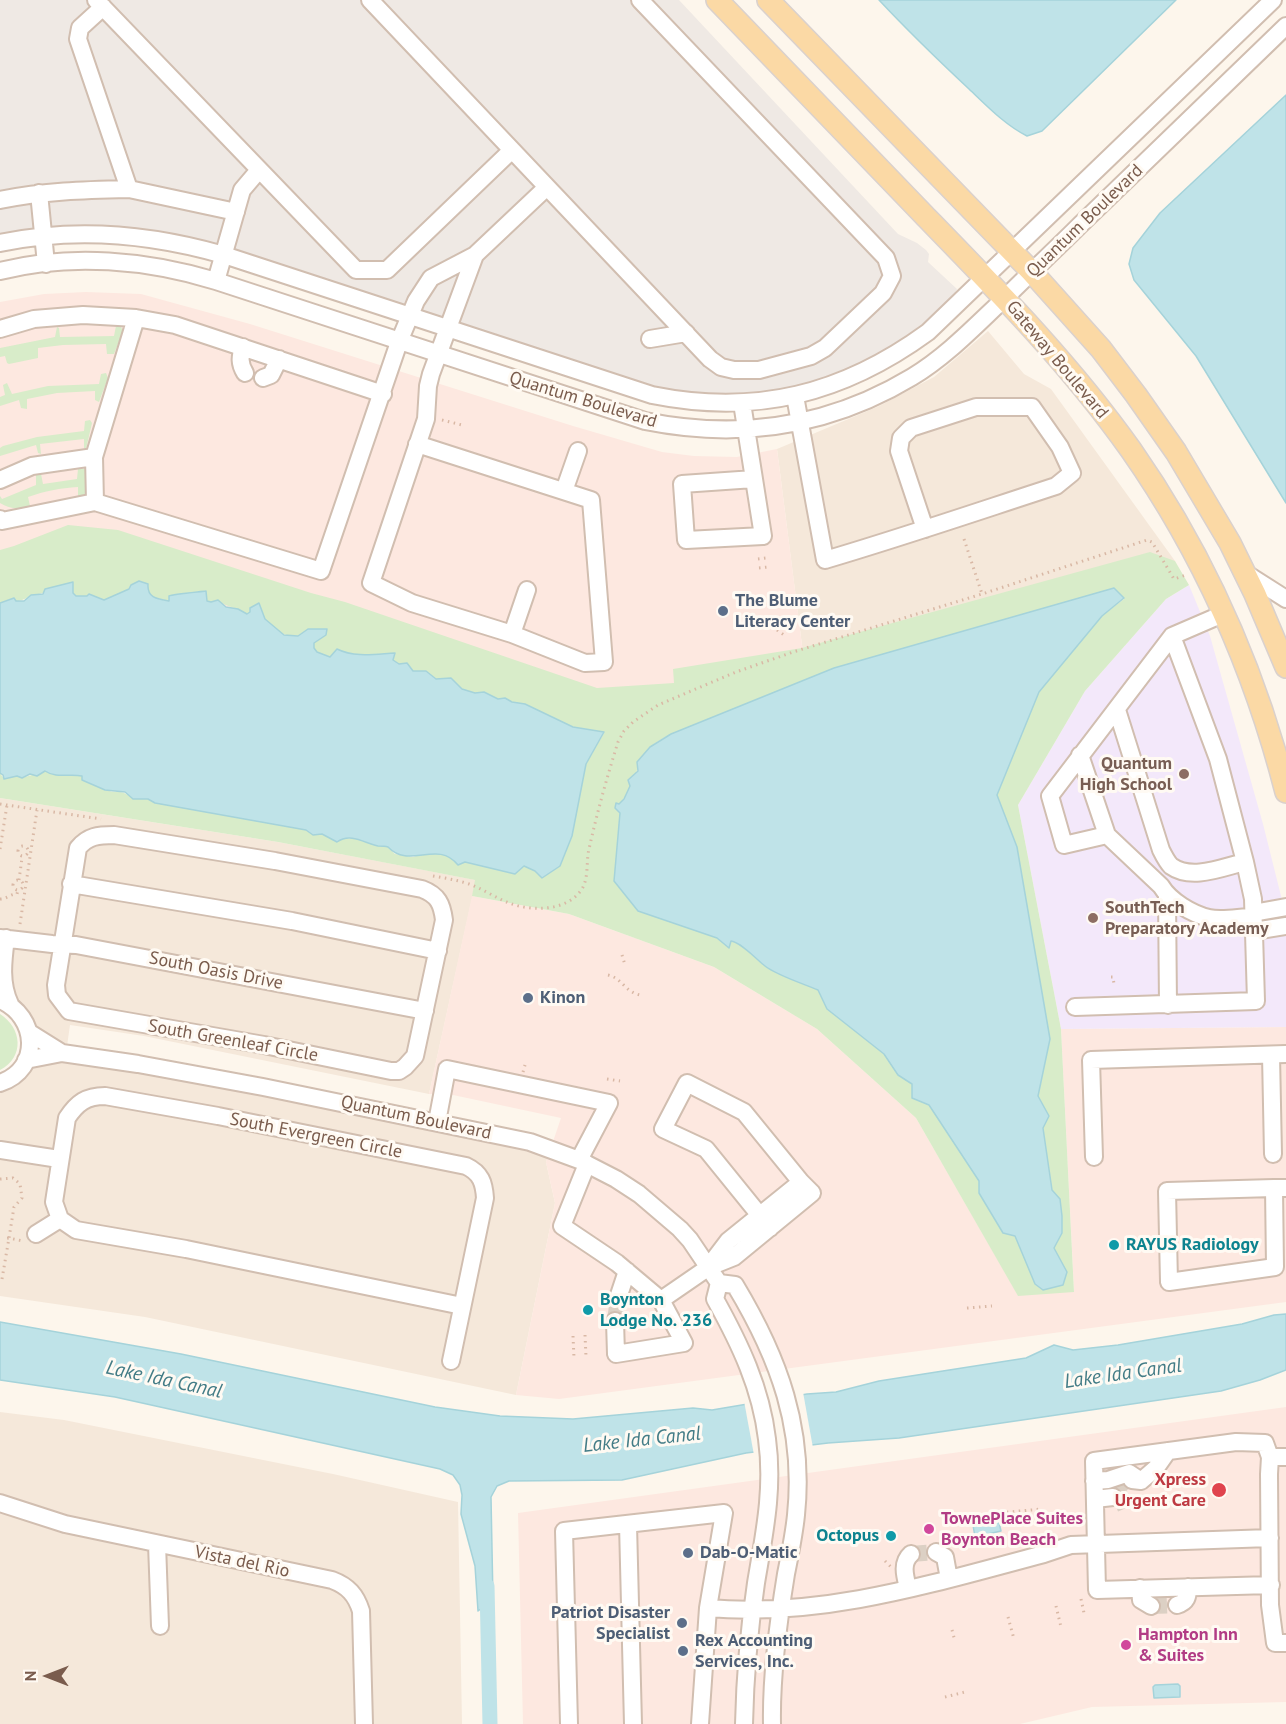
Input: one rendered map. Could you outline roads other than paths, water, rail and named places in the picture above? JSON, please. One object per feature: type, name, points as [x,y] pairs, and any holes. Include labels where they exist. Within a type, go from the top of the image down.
[{"type":"main road","name":"Gateway Boulevard","points":[[717,0],[1058,356],[1132,452],[1165,503],[1223,614],[1254,688],[1286,792]]},
{"type":"main road","points":[[768,0],[1032,272],[1101,349],[1161,430],[1208,503],[1245,573],[1286,666]]},
{"type":"street","points":[[370,0],[710,359],[721,367],[734,370],[759,370],[795,362],[825,348],[883,293],[892,276],[886,258],[640,0]]},
{"type":"street","name":"Quantum Boulevard","points":[[0,243],[88,234],[143,237],[188,245],[652,395],[704,403],[742,403],[795,396],[838,383],[884,362],[928,332],[1273,0]]},
{"type":"street","points":[[129,189],[78,39],[80,28],[99,3],[356,270],[387,270],[512,150]]},
{"type":"street","name":"Quantum Boulevard","points":[[0,271],[80,261],[134,263],[187,272],[645,421],[690,429],[746,430],[801,422],[863,402],[912,377],[961,340],[1286,26]]},
{"type":"street","points":[[216,281],[242,190],[259,170]]},
{"type":"street","points":[[0,519],[2,522],[94,502],[321,571],[408,316],[431,278],[475,255],[546,187]]},
{"type":"street","points":[[0,200],[39,193],[129,189],[236,212]]},
{"type":"street","points":[[39,193],[46,264]]},
{"type":"street","points":[[417,444],[591,500],[604,662],[585,663],[512,634],[412,603],[371,584],[417,444],[426,419],[428,386],[475,255]]},
{"type":"street","points":[[0,328],[34,319],[83,315],[136,318],[175,325],[383,394]]},
{"type":"street","points":[[94,502],[94,457],[136,318]]},
{"type":"street","points":[[650,339],[686,333]]},
{"type":"street","points":[[243,347],[240,357],[241,366],[245,372]]},
{"type":"street","points":[[263,378],[271,375],[279,359]]},
{"type":"street","points":[[795,396],[825,560],[925,529],[1056,486],[1072,473],[1060,447],[1032,407],[976,407],[911,428],[902,438],[899,450],[925,529]]},
{"type":"street","points":[[742,403],[746,430],[754,479],[763,536],[686,540],[682,484],[754,479]]},
{"type":"street","points":[[564,491],[578,451]]},
{"type":"street","points":[[0,480],[32,466],[94,457]]},
{"type":"street","points":[[1245,573],[1286,599]]},
{"type":"street","points":[[512,634],[527,590]]},
{"type":"street","points":[[1107,836],[1064,845],[1050,796],[1080,755],[1118,710],[1172,636],[1223,614]]},
{"type":"street","points":[[1075,1007],[1256,1001],[1253,899],[1245,862],[1218,759],[1172,636]]},
{"type":"street","points":[[1118,710],[1161,850],[1169,865],[1183,873],[1199,873],[1245,862]]},
{"type":"street","points":[[1080,755],[1107,836],[1161,886],[1167,896],[1210,919],[1254,920],[1286,926]]},
{"type":"street","name":"South Greenleaf Circle","points":[[104,835],[275,861],[431,892],[438,899],[444,921],[415,1056],[399,1071],[391,1071],[69,1011],[57,994],[56,985],[71,884],[78,848],[85,840],[93,836],[104,835]]},
{"type":"street","points":[[71,884],[292,921],[438,951]]},
{"type":"street","points":[[1167,896],[1168,1005]]},
{"type":"street","points":[[1254,920],[1286,906]]},
{"type":"street","points":[[5,1000],[1,975],[10,935]]},
{"type":"street","name":"South Oasis Drive","points":[[10,935],[172,962],[425,1011]]},
{"type":"street","name":"Quantum Boulevard","points":[[5,1000],[25,1020],[30,1033],[62,1053]]},
{"type":"street","points":[[2,1084],[18,1073],[26,1060],[30,1047],[30,1033]]},
{"type":"street","name":"Quantum Boulevard","points":[[26,1060],[62,1053],[263,1087],[530,1142],[583,1162],[628,1186],[670,1219],[690,1240],[719,1283],[715,1299],[733,1330],[754,1379],[766,1429],[770,1472],[766,1532],[753,1610],[747,1663],[744,1724]]},
{"type":"street","points":[[1094,1157],[1090,1060],[1278,1054],[1273,1154]]},
{"type":"street","points":[[437,1122],[447,1069],[609,1103],[583,1162],[562,1226],[627,1271],[661,1300],[684,1343],[616,1354],[615,1322]]},
{"type":"street","points":[[661,1300],[709,1267],[734,1257],[765,1222],[807,1187],[744,1112],[687,1083],[663,1129],[706,1149],[765,1222]]},
{"type":"street","name":"South Evergreen Circle","points":[[60,1219],[54,1202],[67,1118],[74,1107],[93,1096],[105,1096],[218,1116],[466,1166],[475,1170],[481,1177],[485,1198],[451,1360]]},
{"type":"street","points":[[0,1150],[59,1159]]},
{"type":"street","points":[[1280,1188],[1275,1267],[1169,1282],[1167,1191],[1280,1188]]},
{"type":"street","points":[[31,1238],[60,1219],[75,1230],[186,1249],[462,1306]]},
{"type":"street","points":[[618,1298],[627,1271]]},
{"type":"street","name":"Quantum Boulevard","points":[[719,1283],[735,1286],[755,1318],[781,1375],[793,1426],[797,1469],[796,1514],[781,1609],[772,1724]]},
{"type":"street","points":[[1271,1585],[1097,1590],[1096,1544],[1108,1497],[1094,1481],[1094,1461],[1256,1441],[1265,1443],[1278,1457],[1270,1538],[1271,1585],[1270,1605],[1275,1643],[1286,1643]]},
{"type":"street","points":[[1094,1481],[1108,1480],[1129,1473],[1136,1486],[1156,1468],[1168,1451]]},
{"type":"street","name":"Vista del Rio","points":[[0,1503],[65,1524],[342,1584],[351,1591],[361,1611],[364,1724]]},
{"type":"street","points":[[568,1724],[564,1531],[724,1513],[708,1608],[700,1724]]},
{"type":"street","points":[[628,1524],[633,1724]]},
{"type":"street","points":[[708,1608],[781,1609],[860,1600],[949,1579],[1071,1545],[1270,1538]]},
{"type":"street","points":[[157,1544],[160,1626]]},
{"type":"street","points":[[936,1552],[945,1557],[949,1579]]},
{"type":"street","points":[[908,1588],[904,1566],[907,1557],[911,1554]]},
{"type":"street","points":[[1177,1605],[1185,1601],[1188,1596],[1188,1587]]},
{"type":"street","points":[[1140,1588],[1141,1600],[1151,1606]]},
{"type":"water","points":[[879,0],[1176,0],[1042,131],[1027,136],[989,108]]},
{"type":"water","points":[[1286,95],[1286,503],[1196,356],[1134,280],[1129,264],[1133,248],[1160,213]]},
{"type":"water","points":[[139,581],[148,584],[149,592],[154,597],[169,601],[171,595],[206,591],[207,601],[218,600],[226,607],[238,609],[247,614],[250,608],[259,603],[265,619],[284,635],[298,636],[308,629],[327,629],[326,635],[314,643],[314,648],[317,652],[330,657],[337,649],[358,654],[395,653],[393,660],[399,664],[407,663],[413,671],[426,671],[436,679],[451,678],[462,689],[475,693],[484,692],[498,699],[505,698],[512,702],[525,704],[573,727],[604,732],[586,764],[572,836],[560,866],[542,878],[535,871],[524,866],[515,874],[465,862],[458,865],[441,854],[405,856],[388,847],[353,838],[337,842],[322,834],[313,835],[306,830],[155,803],[148,799],[133,799],[125,792],[105,790],[82,780],[82,776],[77,775],[54,775],[45,771],[37,776],[30,774],[22,778],[17,776],[4,779],[0,773],[0,603],[14,598],[16,601],[24,601],[31,595],[43,594],[45,589],[73,582],[73,593],[76,596],[89,594],[104,600],[129,589],[131,585]]},
{"type":"water","points":[[1114,588],[1124,598],[1102,616],[1039,692],[997,795],[1017,847],[1050,1039],[1038,1096],[1049,1116],[1043,1128],[1052,1190],[1060,1199],[1062,1216],[1062,1233],[1054,1248],[1067,1272],[1063,1285],[1043,1290],[1035,1284],[1015,1236],[1003,1233],[979,1193],[979,1181],[929,1105],[912,1098],[912,1084],[898,1075],[884,1054],[827,1009],[818,990],[770,969],[735,942],[731,941],[729,948],[717,938],[638,911],[614,881],[620,813],[615,808],[616,803],[619,804],[624,799],[630,786],[628,780],[638,771],[637,762],[650,747],[671,734],[834,668]]},
{"type":"water","name":"Lake Ida Canal","points":[[1286,1314],[1286,1370],[1221,1391],[899,1438],[828,1443],[746,1453],[622,1480],[509,1481],[497,1486],[491,1497],[493,1600],[478,1611],[475,1566],[461,1514],[462,1495],[460,1485],[453,1475],[440,1469],[115,1397],[0,1380],[0,1322],[181,1354],[435,1407],[500,1416],[573,1419],[693,1408],[712,1410],[807,1394],[836,1392],[879,1381],[1026,1358],[1054,1345],[1073,1350],[1118,1345],[1242,1324]]},
{"type":"water","points":[[998,1518],[1001,1531],[975,1537],[973,1525]]},
{"type":"water","points":[[1178,1684],[1180,1697],[1154,1698],[1153,1687],[1155,1685]]},
{"type":"waterway","points":[[487,1586],[490,1724]]},
{"type":"tunnel","points":[[615,1321],[618,1298]]},
{"type":"tunnel","points":[[1110,1488],[1132,1480]]},
{"type":"tunnel","points":[[1115,1504],[1137,1495]]},
{"type":"tunnel","points":[[911,1554],[936,1552]]},
{"type":"tunnel","points":[[1151,1606],[1177,1605]]},
{"type":"place","name":"The Blume Literacy Center","points":[[723,611]]},
{"type":"place","name":"Quantum High School","points":[[1184,774]]},
{"type":"place","name":"SouthTech Preparatory Academy","points":[[1093,918]]},
{"type":"place","name":"Kinon","points":[[528,998]]},
{"type":"place","name":"RAYUS Radiology","points":[[1114,1245]]},
{"type":"place","name":"Boynton Lodge No. 236","points":[[588,1310]]},
{"type":"place","name":"Xpress Urgent Care","points":[[1219,1490]]},
{"type":"place","name":"TownePlace Suites Boynton Beach","points":[[929,1529]]},
{"type":"place","name":"Octopus","points":[[891,1536]]},
{"type":"place","name":"Dab-O-Matic","points":[[688,1553]]},
{"type":"place","name":"Patriot Disaster Specialist","points":[[682,1623]]},
{"type":"place","name":"Hampton Inn & Suites","points":[[1126,1645]]},
{"type":"place","name":"Rex Accounting Services, Inc.","points":[[683,1651]]}]
